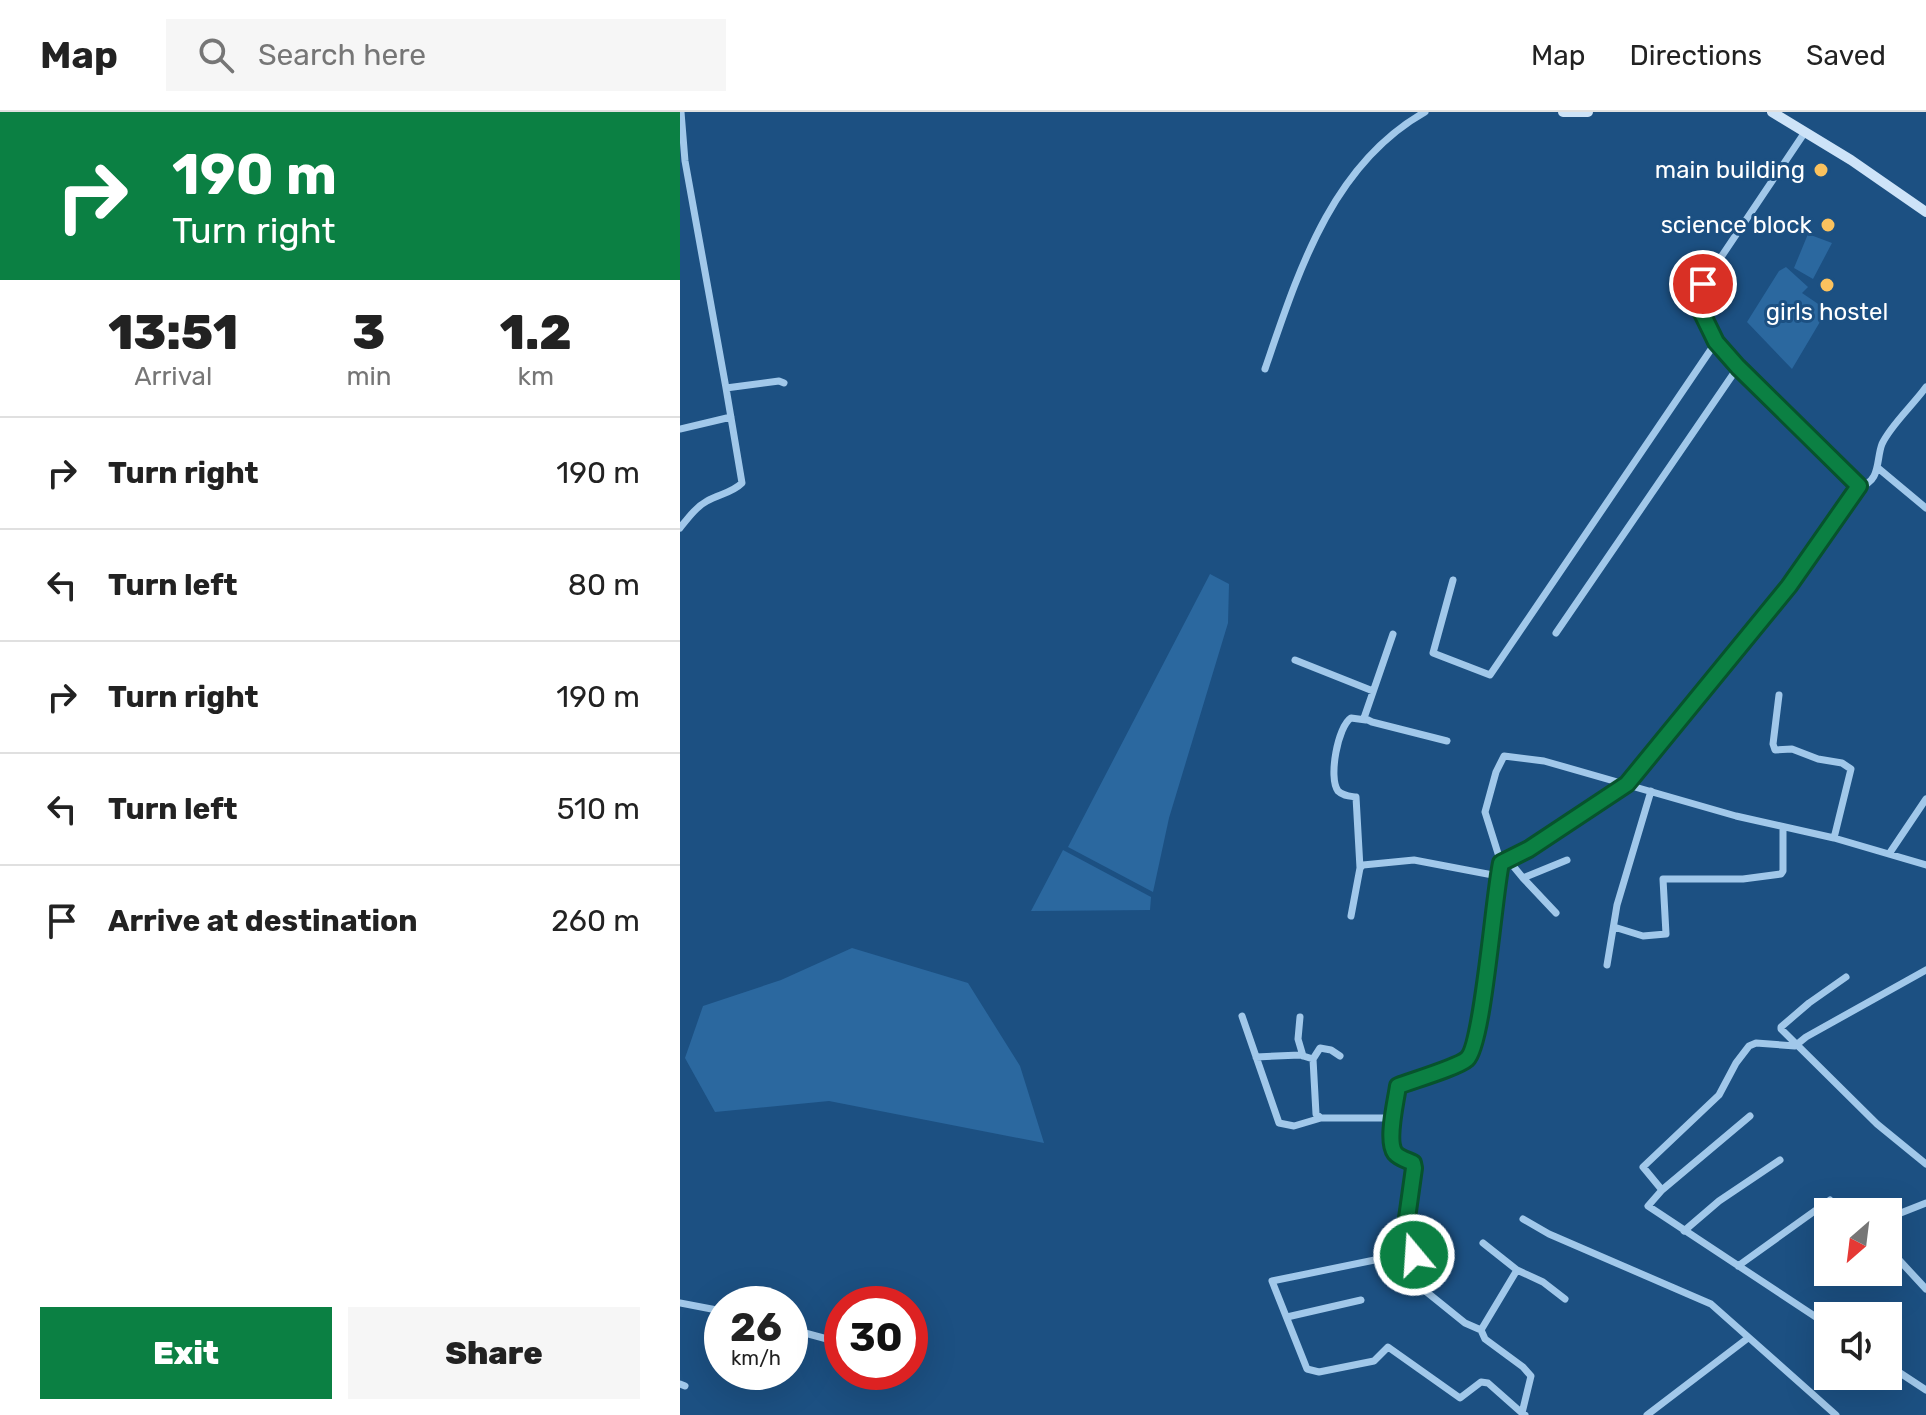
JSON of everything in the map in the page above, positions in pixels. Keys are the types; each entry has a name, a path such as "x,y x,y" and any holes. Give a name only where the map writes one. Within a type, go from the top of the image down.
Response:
{"street":[{"path":"680,528 691,513 706,501 736,489 742,483 685,161 681,112"},
{"path":"1265,369 1304,260 1344,187 1368,155 1396,130 1425,112"},
{"path":"1563,112 1588,112"},
{"path":"1772,112 1926,212"},
{"path":"1805,132 1703,284 1698,305 1716,342 1738,367 1859,486"},
{"path":"1453,580 1433,653 1490,675 1716,342"},
{"path":"1556,633 1738,367"},
{"path":"726,388 779,381 784,383"},
{"path":"1402,1254 1414,1168 1413,1163 1395,1153 1392,1146 1395,1086 1453,1066 1472,1053 1483,1002 1498,876 1505,862 1627,784 1789,586 1859,486 1866,485 1878,468 1879,454 1887,436 1926,387"},
{"path":"680,429 731,417"},
{"path":"1878,468 1926,508"},
{"path":"1366,720 1364,718 1393,634"},
{"path":"1295,660 1373,691"},
{"path":"1779,695 1773,744 1775,750 1792,749 1818,759 1842,763 1851,769 1834,838"},
{"path":"1351,916 1360,868 1356,797 1342,795 1335,788 1333,778 1344,722 1351,718 1366,720 1447,741"},
{"path":"1556,913 1505,862 1485,812 1496,772 1504,756 1544,761 1736,816 1834,838 1926,865"},
{"path":"1607,965 1617,905 1651,791"},
{"path":"1889,854 1926,799"},
{"path":"1614,927 1643,936 1666,934 1663,879 1743,879 1781,874 1783,827"},
{"path":"1360,868 1414,860 1498,876"},
{"path":"1523,878 1567,860"},
{"path":"1662,1190 1643,1167 1719,1095 1749,1046 1756,1043 1795,1046 1926,970"},
{"path":"1846,977 1781,1027 1795,1046 1877,1124 1926,1164"},
{"path":"1242,1016 1279,1123 1294,1126 1321,1118 1395,1118"},
{"path":"1300,1017 1298,1039 1303,1056"},
{"path":"1321,1118 1316,1114 1314,1104 1313,1059 1320,1048 1325,1047 1340,1056"},
{"path":"1256,1057 1303,1056 1313,1059"},
{"path":"1750,1116 1662,1190 1648,1206 1814,1316"},
{"path":"1684,1231 1719,1201 1780,1160"},
{"path":"1902,1212 1926,1203"},
{"path":"1738,1266 1814,1211"},
{"path":"1523,1219 1575,1246 1711,1304 1836,1415"},
{"path":"1483,1243 1517,1270 1543,1282 1565,1299"},
{"path":"1402,1254 1414,1255 1413,1281 1465,1323 1481,1330 1485,1339 1531,1376 1524,1414 1488,1383 1481,1382 1460,1398 1388,1347 1374,1361 1314,1372 1307,1369 1272,1281 1402,1254"},
{"path":"1902,1263 1926,1289"},
{"path":"1481,1330 1517,1270"},
{"path":"1287,1317 1361,1300"},
{"path":"680,1303 704,1308"},
{"path":"1647,1415 1748,1338"},
{"path":"1902,1374 1926,1390"}],"shaded area":[{"path":"1808,234 1832,243 1813,279 1794,268"},
{"path":"1786,267 1808,287 1802,293 1827,310 1792,369 1747,322 1779,271"},
{"path":"1210,574 1229,584 1228,623 1169,818 1153,892 1068,847"},
{"path":"1063,850 1151,897 1150,910 1031,911"},
{"path":"852,948 968,983 1020,1066 1044,1143 829,1101 715,1112 685,1058 703,1006 781,980"}],"place":[{"name":"main building","path":"1821,170"},
{"name":"science block","path":"1828,225"},
{"name":"girls hostel","path":"1827,285"}],"route":[{"path":"1414,1255 1402,1254 1414,1168 1413,1163 1399,1157 1392,1146 1398,1086 1453,1066 1472,1053 1483,1002 1501,863 1529,849 1627,784 1789,586 1859,486 1716,342 1700,314 1698,305 1703,284"}]}
